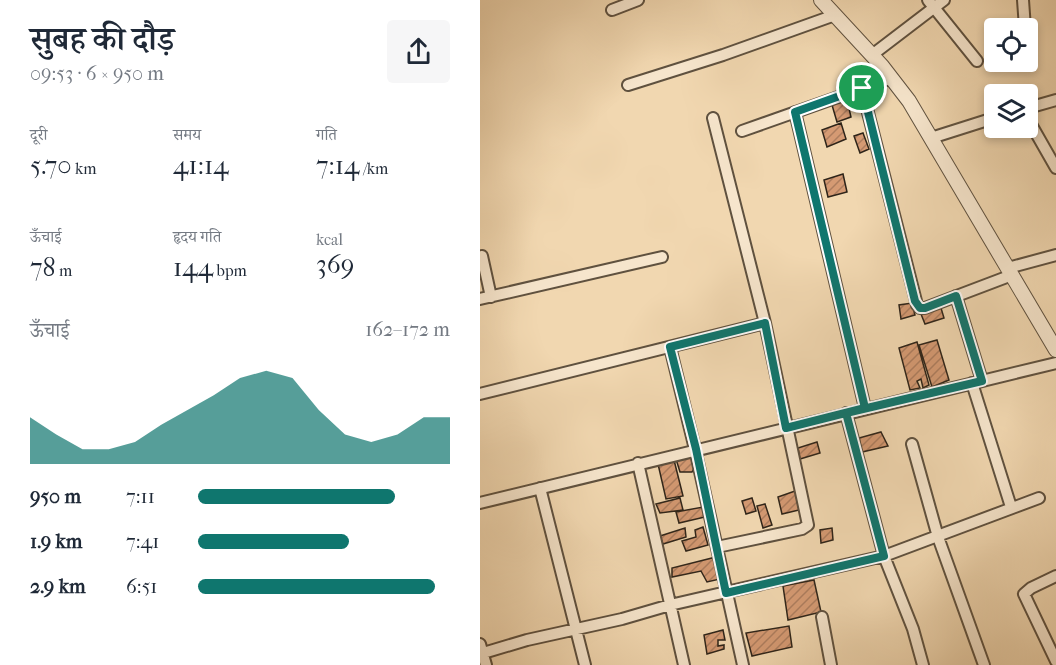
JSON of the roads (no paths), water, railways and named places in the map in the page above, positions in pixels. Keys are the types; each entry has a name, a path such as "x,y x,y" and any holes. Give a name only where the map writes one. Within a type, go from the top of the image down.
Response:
{"street":[{"path":"612,10 638,0"},
{"path":"821,0 892,78 931,138 1056,350"},
{"path":"872,55 931,4 944,0"},
{"path":"1023,0 1024,18"},
{"path":"931,4 977,62"},
{"path":"628,85 723,55 835,15"},
{"path":"741,131 892,78"},
{"path":"862,88 915,301 920,308 956,296 1056,255"},
{"path":"1038,105 1056,100"},
{"path":"795,112 865,408"},
{"path":"713,117 765,323 808,525 802,529 717,547"},
{"path":"931,138 984,121"},
{"path":"1038,136 1056,168"},
{"path":"482,256 486,298 662,257"},
{"path":"956,296 1011,507"},
{"path":"480,394 765,323"},
{"path":"670,347 696,449 743,665"},
{"path":"480,503 1056,363"},
{"path":"846,413 884,556 909,618 923,665"},
{"path":"912,444 938,537 984,665"},
{"path":"638,463 684,665"},
{"path":"540,488 585,665"},
{"path":"486,665 481,650 622,620 670,605 884,556 1039,498"},
{"path":"1056,576 1024,594 1056,661"},
{"path":"822,617 831,665"}]}
